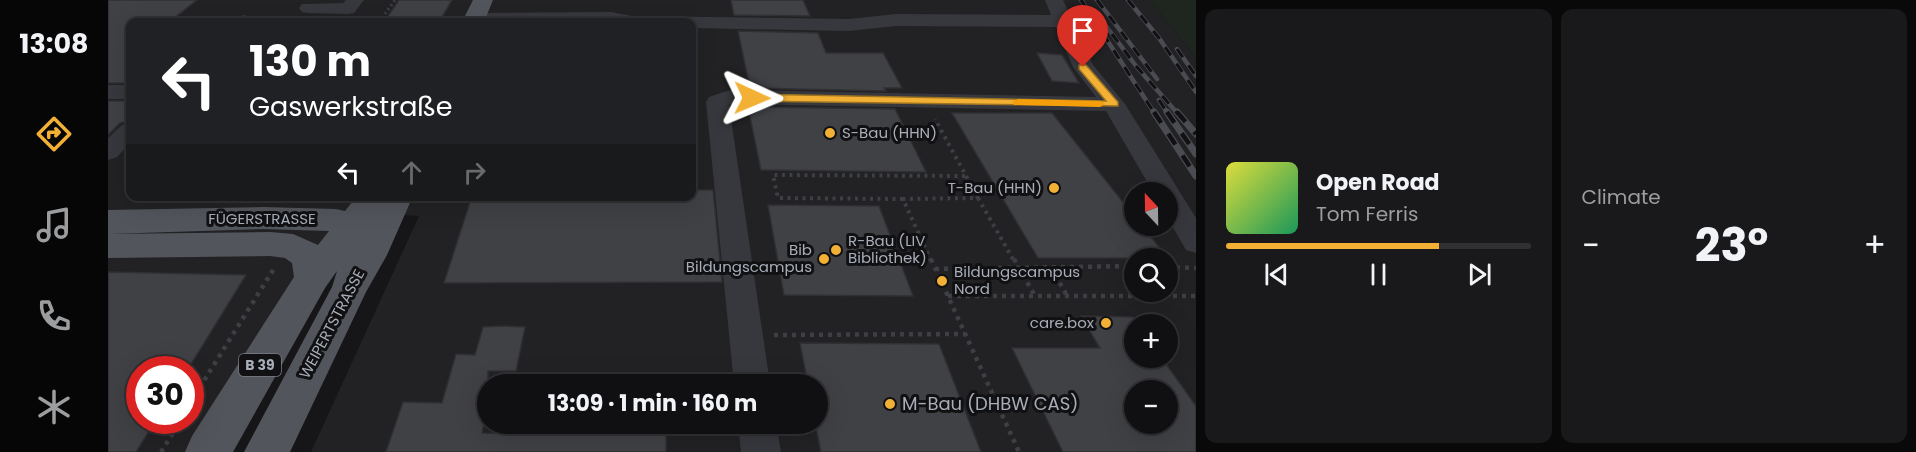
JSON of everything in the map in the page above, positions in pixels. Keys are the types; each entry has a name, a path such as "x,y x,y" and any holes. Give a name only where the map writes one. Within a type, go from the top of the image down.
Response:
{"main road":[{"path":"351,227 371,201"},
{"name":"WEIPERTSTRASSE","path":"208,452 318,271 370,255 396,201"},
{"name":"FÜGERSTRASSE","path":"108,222 318,219 336,220 351,227"},
{"name":"B 39","path":"318,271 359,255 357,240 351,227"},
{"name":"FÜGERSTRASSE","path":"108,246 270,244 318,271"},
{"name":"WEIPERTSTRASSE","path":"267,452 318,271"}],"street":[{"path":"1054,0 1083,67 1114,104 1160,182"},
{"path":"308,8 346,10"},
{"path":"477,14 611,18"},
{"path":"696,23 849,25 897,20 1064,21"},
{"path":"108,92 126,92"},
{"path":"751,374 717,102 730,97 1114,104"},
{"path":"108,152 126,134"},
{"path":"1178,212 1196,242"},
{"path":"759,434 761,452"}],"path":[{"path":"382,18 395,0"},
{"path":"925,101 1035,296"},
{"path":"967,176 773,175 778,198 978,198"},
{"path":"903,199 1019,452"},
{"path":"935,269 1124,266"},
{"path":"1051,267 1067,296"},
{"path":"1178,267 1196,268"},
{"path":"204,381 269,273 318,271"},
{"path":"948,296 1124,294"},
{"path":"1178,295 1196,296"},
{"path":"746,335 965,334"},
{"path":"161,452 172,434"}],"shaded area":[{"path":"108,0 1150,0 1196,58 1196,452 311,452 419,216 345,211 211,452 108,452"},
{"path":"1150,0 1196,0 1196,58"}],"building":[{"path":"108,0 197,0 174,18 126,18 126,83 108,83"},
{"path":"399,0 452,0 441,18 387,18"},
{"path":"731,0 803,0 810,16 734,15"},
{"path":"738,31 818,33 826,53 883,53 902,88 884,88 886,91 750,88"},
{"path":"1037,53 1062,55 1079,83 1052,81"},
{"path":"108,101 126,101 126,122 120,123 108,135"},
{"name":"S-Bau (HHN)","path":"754,107 895,109 926,172 761,170 749,112 755,112"},
{"name":"T-Bau (HHN)","path":"952,113 1052,113 1124,203 1124,236 1150,236 1160,248 1124,248 1124,258 1038,258"},
{"path":"696,190 713,190 722,282 444,283 470,201 696,201"},
{"name":"R-Bau (LIV Bibliothek)","path":"768,205 879,206 913,296 784,295"},
{"path":"108,272 246,275 196,356 126,356 126,434 147,434 136,452 108,452"},
{"path":"1081,316 1124,317 1124,368 1169,368 1177,380 1124,380 1124,434 1178,434 1178,381 1196,406 1196,452 1063,452 1012,348 1100,348"},
{"path":"483,327 525,327 516,371 488,371 488,374 477,374 477,434 666,435 666,452 386,452 403,402 442,403 456,354 475,355"},
{"name":"M-Bau (DHBW CAS)","path":"800,343 939,344 981,452 821,452 817,434 828,434 828,374 806,374"}],"railway":[{"path":"1081,0 1155,114"},
{"path":"1097,0 1157,79"},
{"path":"1128,0 1159,38 1196,92"},
{"path":"1100,18 1136,66 1178,114"},
{"path":"1177,49 1196,76"},
{"path":"1159,100 1168,114"},
{"path":"1154,112 1196,176"},
{"path":"1167,112 1196,154"},
{"path":"1177,112 1196,134"}],"slow traffic":[{"path":"1018,102 1100,104"}],"place":[{"name":"S-Bau (HHN)","path":"830,133"},
{"name":"T-Bau (HHN)","path":"1054,188"},
{"name":"R-Bau (LIV Bibliothek)","path":"836,250"},
{"name":"Bib Bildungscampus","path":"824,259"},
{"name":"Bildungscampus Nord","path":"942,281"},
{"name":"care.box","path":"1106,323"},
{"name":"M-Bau (DHBW CAS)","path":"890,404"}],"route":[{"path":"752,98 1114,104 1083,67"}]}
